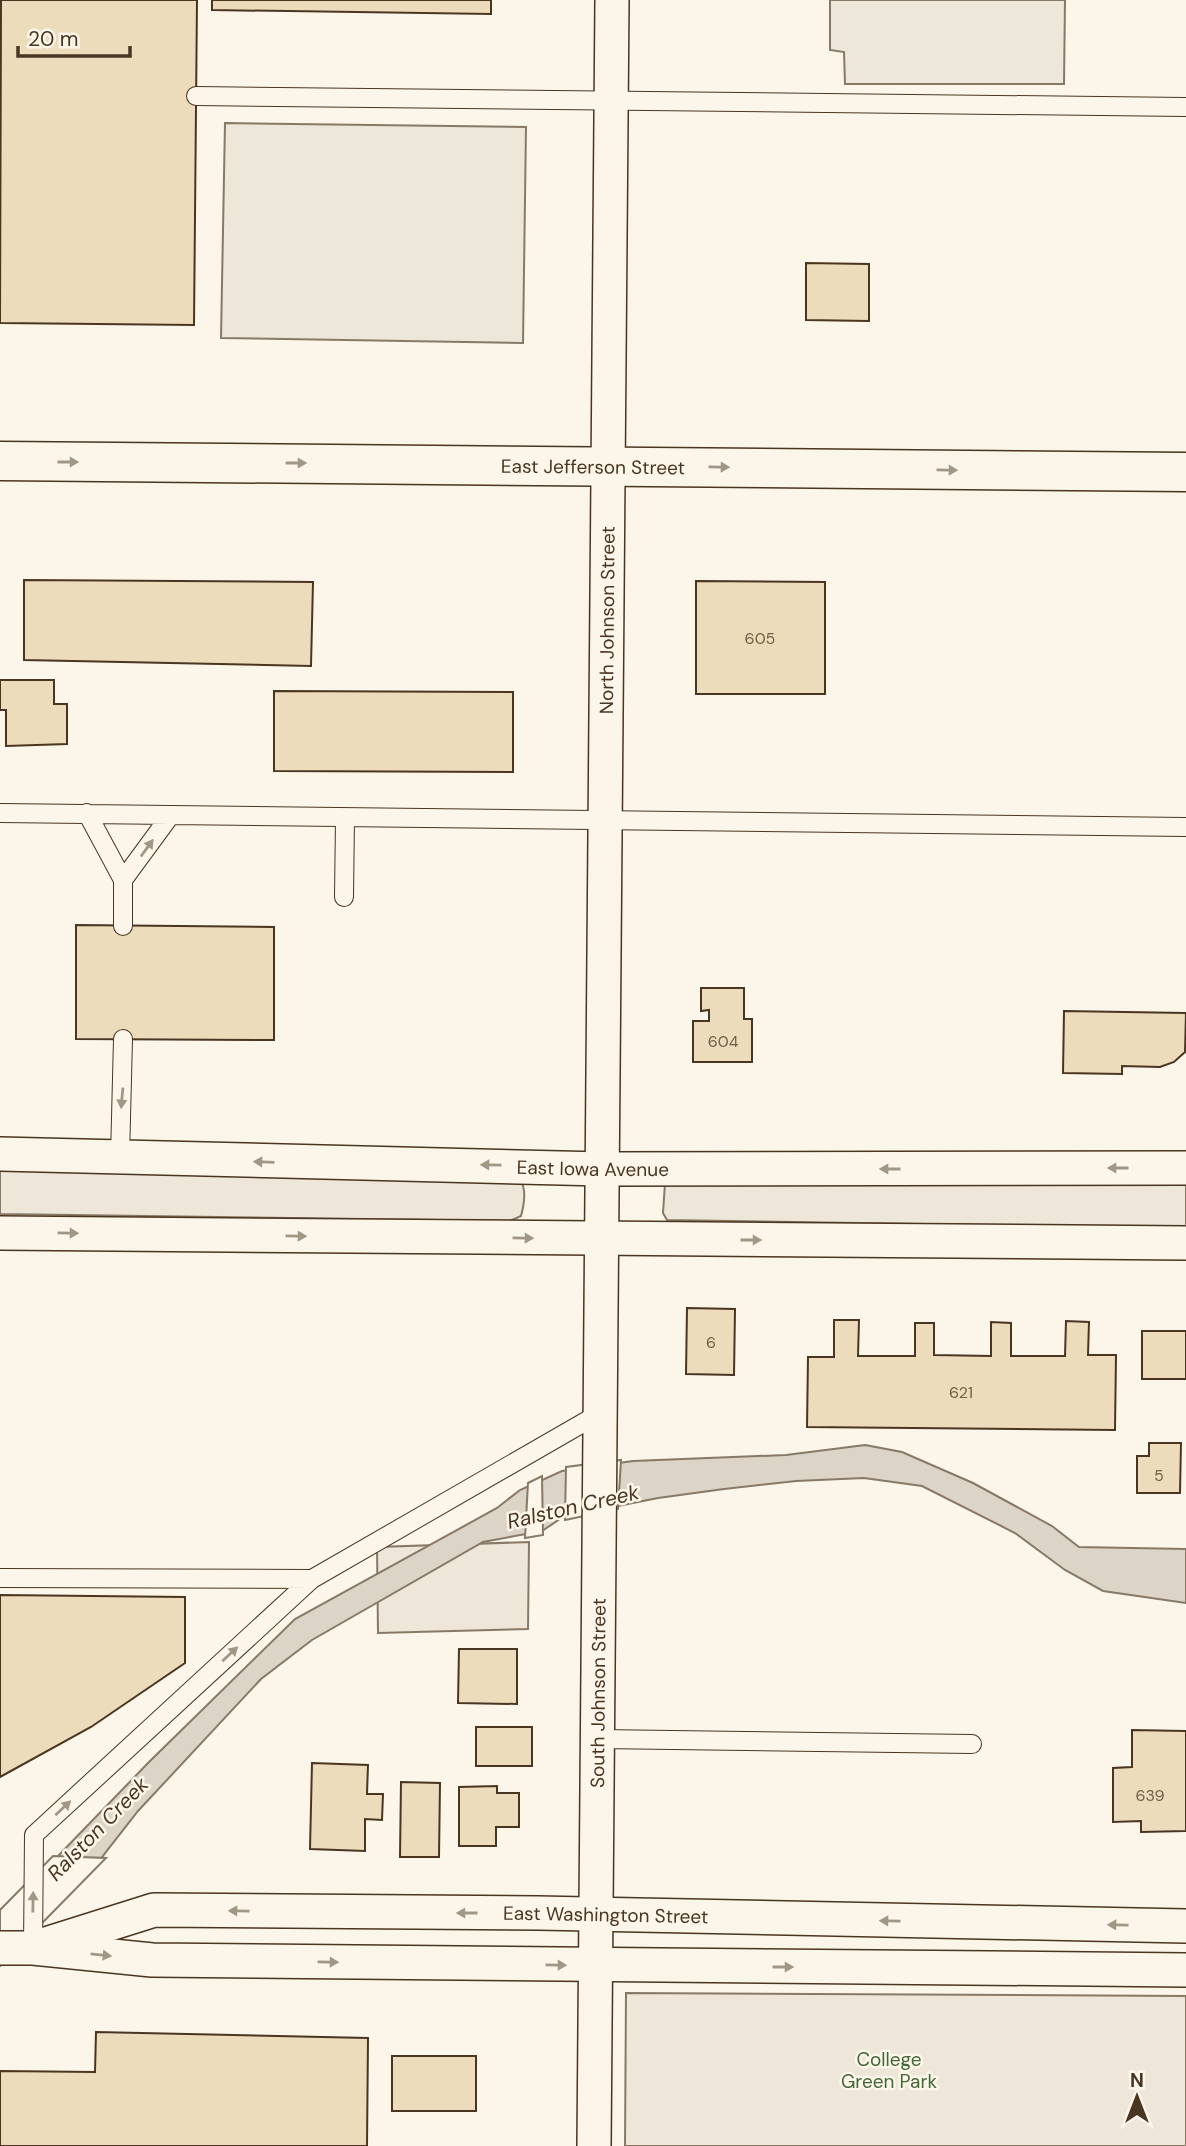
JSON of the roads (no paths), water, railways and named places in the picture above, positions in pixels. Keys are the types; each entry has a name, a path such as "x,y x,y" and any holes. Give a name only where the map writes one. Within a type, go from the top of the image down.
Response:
{"main road":[{"name":"East Jefferson Street","path":"0,461 1186,472"}],"street":[{"name":"North Johnson Street","path":"603,1239 612,0"},
{"name":"East Iowa Avenue","path":"0,1154 603,1170 1186,1168"},
{"path":"0,1233 1186,1243"},
{"name":"South Johnson Street","path":"594,2146 603,1239"},
{"name":"East Washington Street","path":"0,1948 33,1945 154,1910 597,1915 1186,1927"},
{"name":"East Washington Street","path":"33,1945 152,1960 1186,1970"}],"lane":[{"path":"196,96 1186,107"},
{"path":"0,813 1186,827"},
{"path":"87,813 123,888 122,926"},
{"path":"123,888 170,816"},
{"path":"344,897 345,818"},
{"path":"120,1157 122,1039"},
{"path":"33,1945 34,1835 312,1579 603,1412"},
{"path":"0,1578 312,1579"},
{"path":"599,1739 972,1744"}],"water":[{"name":"Ralston Creek","path":"865,1445 902,1452 973,1483 1052,1526 1079,1547 1186,1549 1186,1603 1103,1591 1065,1570 1015,1533 922,1486 864,1478 796,1481 658,1498 563,1517 542,1531 483,1542 312,1640 261,1679 138,1811 95,1866 58,1856 149,1762 295,1619 497,1508 520,1490 562,1471 633,1461 786,1455"}],"park label":[{"name":"College Green Park","path":"889,2070"}]}
